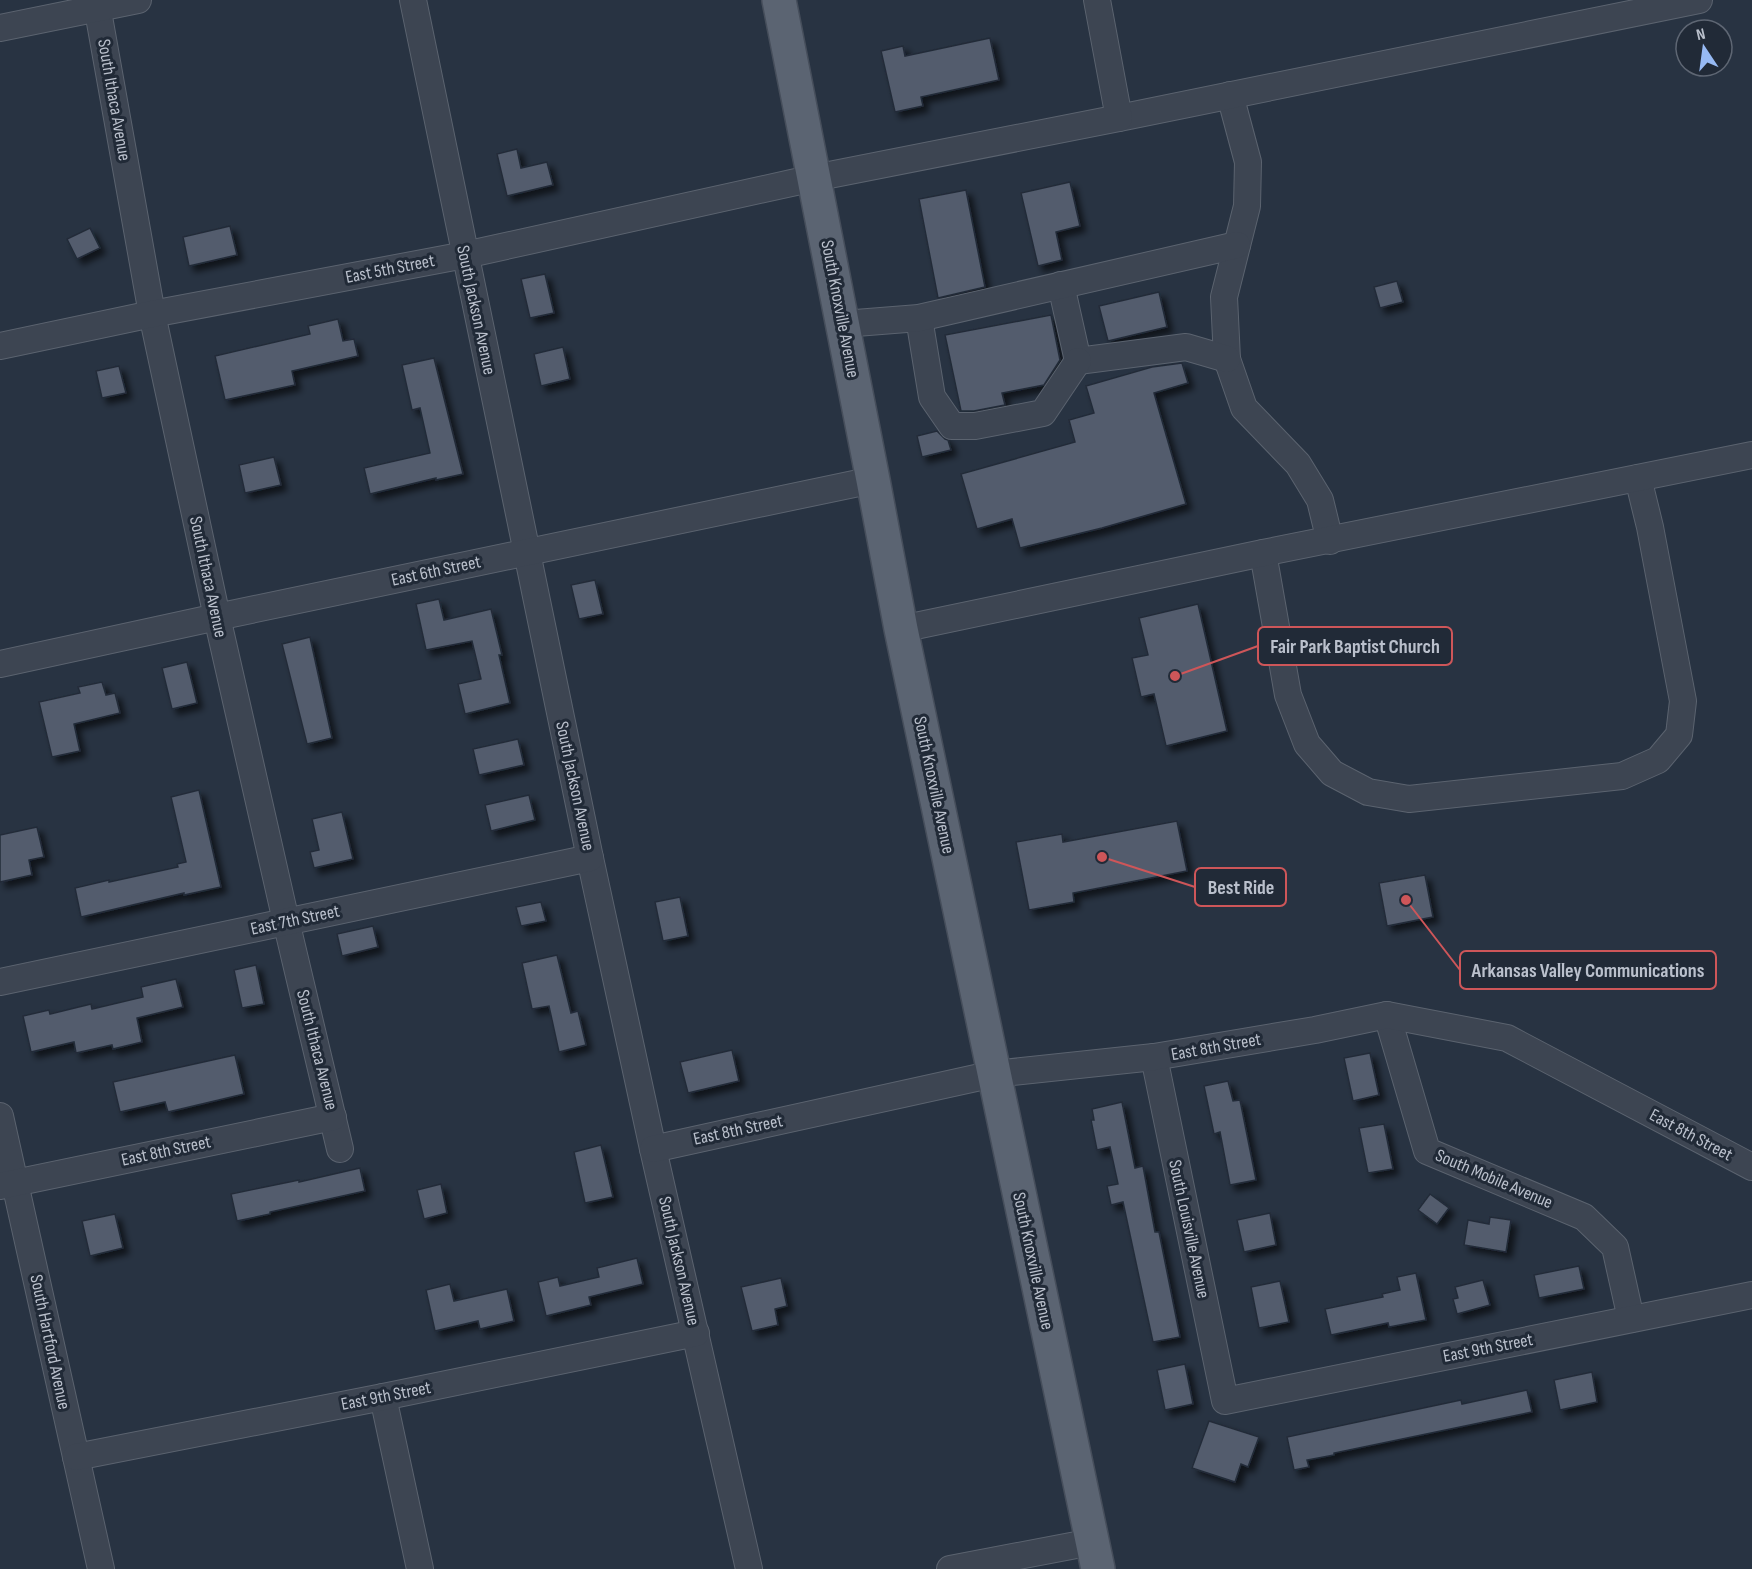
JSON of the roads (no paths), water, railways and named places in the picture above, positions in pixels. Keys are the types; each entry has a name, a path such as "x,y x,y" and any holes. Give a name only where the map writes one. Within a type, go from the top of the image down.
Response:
{"main road":[{"name":"South Knoxville Avenue","path":"779,0 901,629 1095,1555"}],"street":[{"path":"0,28 97,4 138,0"},
{"name":"South Jackson Avenue","path":"413,0 590,858 653,1149 749,1569"},
{"path":"1097,0 1119,118"},
{"name":"East 5th Street","path":"0,346 152,314 465,255 814,178 1700,0"},
{"name":"South Ithaca Avenue","path":"97,4 152,314 285,921 340,1149"},
{"path":"1230,95 1248,162 1247,206 1224,297 1227,359 1244,408 1298,464 1320,500 1330,541"},
{"path":"843,324 919,318 1237,245"},
{"path":"919,318 932,397 952,426 975,426 1043,413 1078,361 1061,285"},
{"path":"1078,361 1185,347 1227,359"},
{"path":"901,629 1752,455"},
{"path":"1263,554 1288,695 1307,744 1332,773 1368,792 1409,799 1622,776 1658,760 1678,735 1683,701 1650,527 1638,478"},
{"name":"East 6th Street","path":"0,664 873,480"},
{"name":"East 7th Street","path":"0,982 590,858"},
{"name":"East 8th Street","path":"653,1149 994,1074 1154,1058 1387,1015 1507,1038 1752,1167"},
{"name":"South Mobile Avenue","path":"1387,1015 1427,1151 1584,1217 1615,1247 1631,1319"},
{"name":"South Louisville Avenue","path":"1154,1058 1225,1401"},
{"name":"South Hartford Avenue","path":"0,1116 8,1184 76,1457 101,1569"},
{"name":"East 8th Street","path":"8,1184 333,1117"},
{"name":"East 9th Street","path":"1225,1401 1752,1295"},
{"name":"East 9th Street","path":"76,1457 696,1333"},
{"path":"383,1397 420,1569"},
{"path":"950,1569 1095,1555"}],"place":[{"name":"Fair Park Baptist Church","path":"1175,676"},
{"name":"Best Ride","path":"1102,857"},
{"name":"Arkansas Valley Communications","path":"1406,900"}]}
